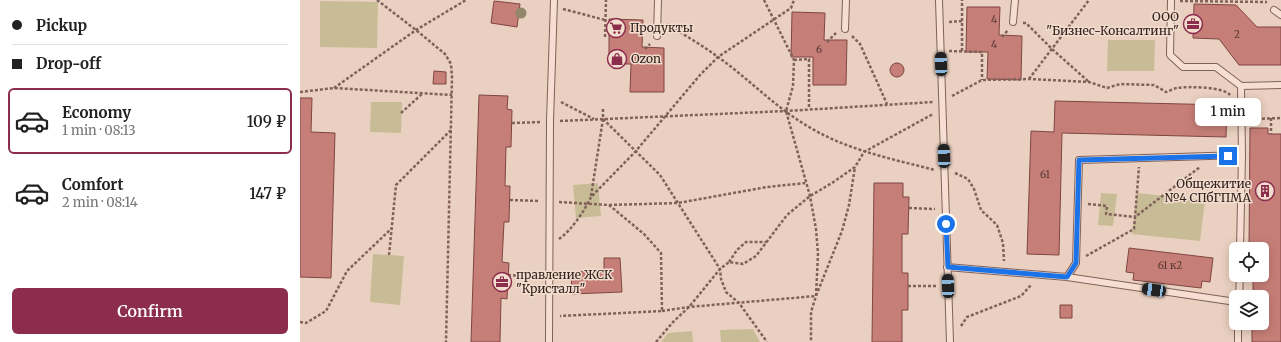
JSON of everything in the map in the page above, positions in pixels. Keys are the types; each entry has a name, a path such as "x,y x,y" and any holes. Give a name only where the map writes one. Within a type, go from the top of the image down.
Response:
{"lane":[{"path":"657,36 658,0"},
{"path":"845,29 846,0"},
{"path":"939,0 950,341"},
{"path":"1013,22 1014,0"},
{"path":"1171,1 1170,55 1183,68 1216,67 1241,86 1281,86"},
{"path":"549,342 550,121 554,3"},
{"path":"1274,10 1281,15"},
{"path":"1240,242 1242,155 1241,86"},
{"path":"1067,277 1076,263 1079,160 1242,155"},
{"path":"948,267 1067,277 1229,301"},
{"path":"1238,330 1238,342"}],"path":[{"path":"377,0 445,54 451,64 452,95 446,342"},
{"path":"334,88 416,30 466,0"},
{"path":"605,37 606,0"},
{"path":"764,0 794,60 793,86 786,111 810,196 816,229 818,254 816,296"},
{"path":"550,243 565,235 591,197 635,152 667,116 700,75 718,57 791,8 794,0"},
{"path":"962,0 962,51"},
{"path":"1029,79 1089,0"},
{"path":"1171,1 1274,2"},
{"path":"554,3 606,20"},
{"path":"658,18 718,57 786,111 809,127 836,141 864,152 944,172 954,173 968,179 974,189 982,210 997,225 1003,243 1005,272"},
{"path":"1013,22 1026,24 1089,82"},
{"path":"827,42 840,29 845,29 860,44 887,104"},
{"path":"941,51 982,52 982,80"},
{"path":"794,60 809,59 809,110"},
{"path":"512,123 809,110 887,104 942,102 982,80 1029,79 1089,82 1107,88 1120,84 1154,85 1166,92 1178,88 1217,88 1228,92 1231,96"},
{"path":"300,92 334,88 452,95"},
{"path":"402,113 424,93"},
{"path":"551,97 595,119"},
{"path":"591,197 603,119 603,108"},
{"path":"811,342 811,312 842,231 849,205 855,167 864,152 942,109"},
{"path":"1271,118 1272,134"},
{"path":"1242,119 1281,118"},
{"path":"603,119 660,175 720,269 721,279 726,292 739,303 767,342"},
{"path":"389,255 396,186 451,130"},
{"path":"1078,203 1107,206 1106,214 1135,217 1214,156"},
{"path":"1076,263 1134,229 1140,159"},
{"path":"729,262 743,264 756,256 787,215 810,196 855,167"},
{"path":"510,200 609,205 678,203 767,187 806,183"},
{"path":"609,205 644,234 661,253 662,311"},
{"path":"909,208 946,209"},
{"path":"300,322 306,323 326,311 347,271 391,228"},
{"path":"656,342 673,322 689,307 720,269 729,262 737,250 746,242 766,242"},
{"path":"508,275 550,277"},
{"path":"950,341 968,318 1021,296 1040,275"},
{"path":"908,286 948,286"},
{"path":"549,317 662,311 689,307 816,296"}],"shaded area":[{"path":"320,1 378,2 377,48 320,47"},
{"path":"1108,40 1155,40 1154,71 1107,71"},
{"path":"371,102 402,102 401,133 370,132"},
{"path":"598,183 601,216 576,218 573,185"},
{"path":"1101,193 1117,194 1113,226 1098,225"},
{"path":"1137,193 1205,200 1200,241 1132,234"},
{"path":"373,254 404,256 400,305 370,302"},
{"path":"753,329 760,342 721,342 720,330"},
{"path":"692,331 693,342 661,342 668,333"}],"building":[{"path":"494,1 520,4 517,27 491,23"},
{"path":"1194,4 1236,5 1257,27 1281,27 1281,65 1239,65 1219,39 1193,38"},
{"path":"967,7 1000,7 999,35 1022,36 1021,80 987,79 988,52 966,52"},
{"path":"792,12 825,13 824,40 847,40 846,85 813,85 813,57 791,57"},
{"path":"609,19 643,20 642,47 664,48 664,92 630,92 631,64 609,64"},
{"path":"894,63 900,63 904,67 904,73 900,77 894,77 890,73 890,67"},
{"path":"434,71 446,72 446,84 433,84"},
{"path":"479,95 508,96 507,109 512,110 511,147 506,147 505,186 510,186 509,222 504,222 502,262 509,263 507,299 501,298 500,342 471,342"},
{"path":"300,98 312,98 311,132 335,133 331,278 300,277"},
{"path":"1055,101 1227,105 1226,137 1062,133 1059,255 1027,254 1031,131 1054,132"},
{"name":"Общежитие №4 СПбГПМА","path":"1250,128 1268,128 1268,134 1281,134 1281,342 1252,342 1252,330 1269,330 1269,290 1253,290 1253,282 1269,282 1269,242 1249,242"},
{"path":"874,183 903,183 903,197 909,197 908,234 902,234 902,273 908,273 908,310 902,310 902,342 872,342"},
{"path":"1129,248 1213,258 1210,282 1202,281 1201,288 1133,280 1134,273 1126,272"},
{"path":"604,258 620,258 622,292 572,294 571,272 604,271"},
{"path":"1060,305 1072,305 1072,318 1060,318"}],"place":[{"name":"ООО \"Бизнес-Консалтинг\"","path":"1193,24"},
{"name":"Продукты","path":"616,28"},
{"name":"Ozon","path":"617,59"},
{"name":"Общежитие №4 СПбГПМА","path":"1265,191"},
{"name":"правление ЖСК \"Кристалл\"","path":"502,282"}],"route":[{"path":"946,224 948,267 1067,277 1076,263 1079,160 1228,156"}]}
